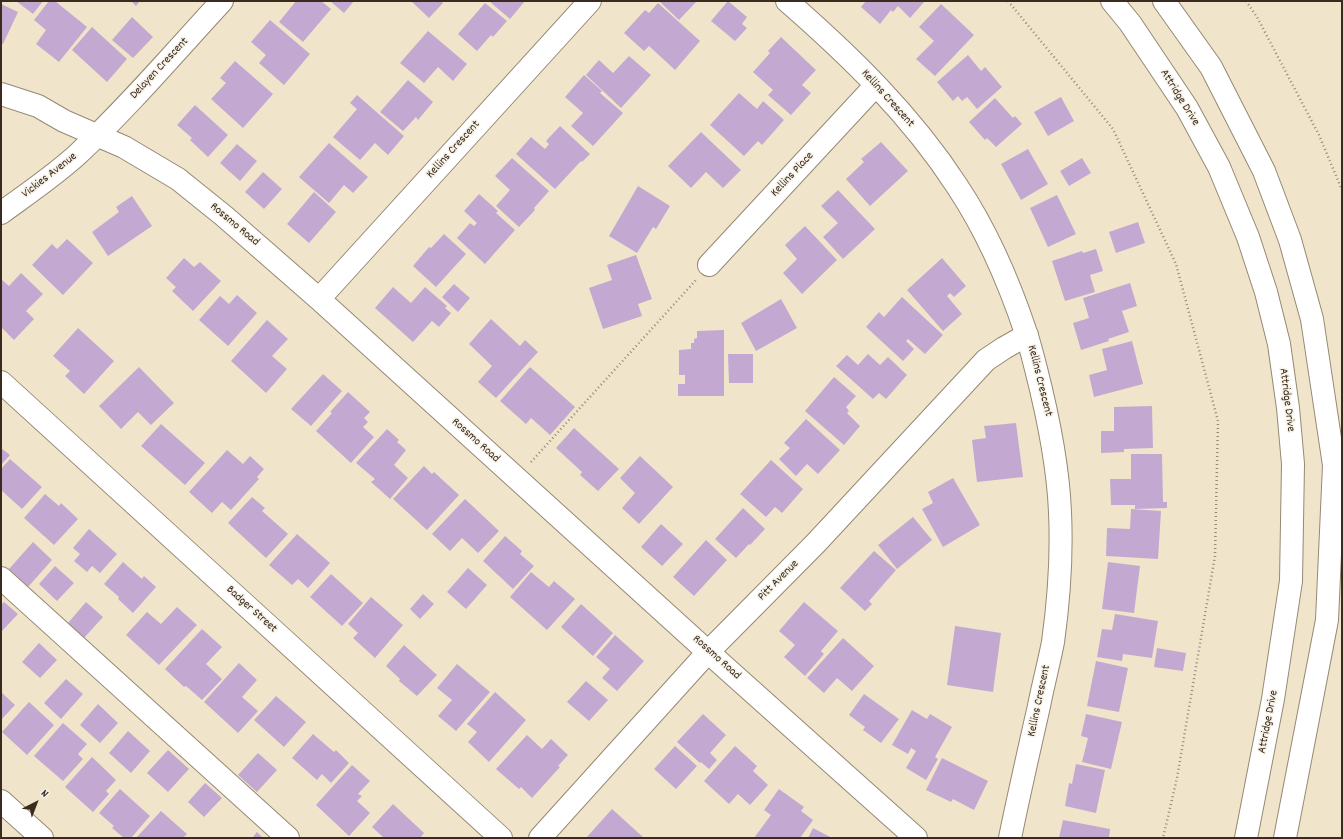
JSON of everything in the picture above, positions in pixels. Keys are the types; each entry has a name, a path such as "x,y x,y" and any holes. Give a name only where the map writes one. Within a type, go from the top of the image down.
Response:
{"street":[{"name":"Delayen Crescent","path":"97,136 222,1"},
{"name":"Kellins Crescent","path":"319,299 590,1"},
{"name":"Kellins Crescent","path":"787,1 832,40 876,85 931,149 958,186 991,245 1006,279 1027,335 1050,428 1060,511 1060,555 1052,643 1010,838"},
{"name":"Attridge Drive","path":"1112,1 1130,23 1188,108 1219,167 1248,237 1266,292 1279,344 1288,408 1293,464 1291,581 1273,699 1246,838"},
{"path":"1164,1 1211,67 1264,171 1290,240 1312,319 1334,465 1326,620 1285,838"},
{"name":"Kellins Place","path":"709,265 876,85"},
{"name":"Rossmo Road","path":"1,94 38,106 64,121 124,147 178,180 224,216 319,299 708,652 916,838"},
{"name":"Vickies Avenue","path":"1,213 35,189 97,136"},
{"name":"Pitt Avenue","path":"540,838 708,652 816,543 986,360 1027,335"},
{"name":"Badger Street","path":"1,382 501,838"},
{"path":"1,578 288,838"},
{"path":"4,809 42,838"}],"path":[{"path":"1008,1 1113,129 1176,264 1218,421 1215,556 1177,778 1163,838"},
{"path":"1246,1 1257,17 1319,135 1342,190"},
{"path":"530,463 681,296"}],"building":[{"path":"16,1 43,1 33,14"},
{"path":"49,1 55,1 87,27 59,62 36,44 46,30 34,20"},
{"path":"131,1 140,1 136,6"},
{"path":"296,1 321,1 331,9 303,42 279,22"},
{"path":"330,1 354,1 344,13"},
{"path":"411,1 441,1 443,3 429,18"},
{"path":"489,1 525,1 510,19"},
{"path":"659,1 697,1 679,20"},
{"path":"728,1 747,17 742,24 747,28 735,41 711,21"},
{"path":"866,1 925,1 910,18 898,6 893,12 891,10 880,24 861,7"},
{"path":"485,3 507,21 493,37 491,35 477,51 458,34"},
{"path":"658,3 700,41 675,70 649,46 644,51 624,33 645,10 649,13"},
{"path":"1,4 18,12 3,44 1,43"},
{"path":"941,4 974,35 935,76 916,59 934,41 919,27"},
{"path":"132,17 153,37 133,58 112,40"},
{"path":"270,20 310,54 284,85 259,63 266,55 251,42"},
{"path":"92,27 127,59 107,82 72,50"},
{"path":"428,31 467,64 453,81 438,67 424,83 400,63"},
{"path":"781,37 816,70 802,85 811,93 791,115 768,95 773,90 753,72 770,53 768,51"},
{"path":"968,55 981,71 985,67 1002,87 977,109 967,97 962,101 958,96 953,101 937,82"},
{"path":"629,56 651,75 621,108 586,75 599,60 613,73"},
{"path":"235,61 273,94 243,128 211,99 226,83 220,78"},
{"path":"584,75 602,91 600,93 623,113 593,146 571,126 583,113 565,97"},
{"path":"408,80 433,102 418,120 416,117 403,131 380,112"},
{"path":"739,93 757,109 763,101 784,120 762,145 758,141 744,156 710,125"},
{"path":"357,95 404,136 388,155 375,143 360,160 333,137 357,109 350,103"},
{"path":"1061,97 1074,121 1048,136 1034,112"},
{"path":"995,98 1013,118 1015,116 1022,124 996,147 987,138 985,140 969,122"},
{"path":"195,105 228,135 208,157 190,140 192,138 177,125"},
{"path":"560,126 590,154 582,162 581,161 555,189 516,154 531,137 545,149 549,144 546,141"},
{"path":"701,132 741,170 723,188 706,172 691,188 668,166"},
{"path":"881,142 908,171 870,206 846,179 864,162 861,159"},
{"path":"329,143 368,177 353,193 344,185 329,203 299,177"},
{"path":"237,144 257,161 240,181 220,163"},
{"path":"1028,149 1048,184 1021,200 1001,164"},
{"path":"512,158 549,191 534,208 535,210 519,227 496,206 510,190 495,176"},
{"path":"1082,158 1091,173 1069,186 1060,171"},
{"path":"263,172 282,189 264,209 245,192"},
{"path":"638,186 670,206 656,229 653,227 637,253 609,236"},
{"path":"838,190 875,229 843,259 823,237 838,223 821,206"},
{"path":"314,192 336,212 309,243 287,224"},
{"path":"479,194 498,211 496,213 515,230 485,264 457,238 470,223 474,226 477,223 464,211"},
{"path":"1057,195 1076,234 1048,247 1030,208"},
{"path":"132,196 152,226 108,256 92,232 119,212 116,207"},
{"path":"1138,222 1145,243 1116,253 1109,232"},
{"path":"805,226 837,260 802,294 783,273 797,259 785,245"},
{"path":"444,234 466,254 436,287 413,266 429,247 431,248"},
{"path":"67,239 93,263 63,295 32,265 52,244 57,249"},
{"path":"1096,249 1103,271 1090,275 1095,292 1065,301 1052,261 1082,251 1083,253"},
{"path":"636,255 652,299 638,304 642,316 603,329 589,288 612,280 607,265"},
{"path":"184,258 194,267 200,262 221,281 193,311 172,291 176,287 166,278"},
{"path":"942,258 966,286 954,297 950,293 947,296 962,314 943,331 907,290"},
{"path":"21,273 43,294 26,311 34,319 14,340 1,327 1,279 9,286"},
{"path":"1130,283 1137,306 1122,311 1129,332 1108,339 1109,341 1081,350 1073,323 1089,318 1083,298"},
{"path":"454,284 470,298 458,312 442,297"},
{"path":"393,287 411,303 425,287 447,306 445,308 451,313 439,327 432,321 413,342 375,308"},
{"path":"237,295 257,313 228,346 199,320 220,296 229,304"},
{"path":"902,297 943,335 925,354 908,339 906,341 914,349 903,361 866,327 879,312 884,317"},
{"path":"781,299 797,328 756,351 741,323"},
{"path":"491,319 520,346 525,340 538,352 496,398 478,382 492,366 469,344"},
{"path":"267,320 288,339 272,356 287,369 266,393 231,361"},
{"path":"78,328 114,361 84,394 65,376 70,371 53,356"},
{"path":"724,330 724,396 678,396 678,384 685,384 685,375 679,375 679,350 691,349 691,343 694,343 694,339 697,338 697,331"},
{"path":"1132,341 1143,384 1094,397 1089,375 1107,370 1102,349"},
{"path":"728,354 753,354 753,383 729,383"},
{"path":"868,354 880,365 888,357 907,375 886,399 879,393 873,399 836,366 847,355 858,365"},
{"path":"139,367 174,403 151,425 138,412 121,429 99,406"},
{"path":"530,367 575,407 550,435 531,418 526,424 500,401"},
{"path":"323,374 342,391 311,426 291,409"},
{"path":"834,377 856,396 846,407 849,411 847,413 860,426 844,445 805,411"},
{"path":"348,392 370,412 364,418 368,422 363,427 374,437 351,463 316,431 332,413 330,412"},
{"path":"1152,406 1153,448 1124,449 1124,452 1101,453 1101,431 1114,431 1114,407"},
{"path":"806,419 840,450 818,474 807,464 796,476 779,459 790,448 784,443"},
{"path":"1016,423 1023,477 977,482 972,440 986,438 984,426"},
{"path":"161,424 205,463 185,485 141,446"},
{"path":"574,428 619,469 598,491 580,475 582,472 556,448"},
{"path":"387,429 399,440 397,442 406,450 394,465 408,478 390,499 371,482 375,479 356,463"},
{"path":"1,448 10,455 1,465"},
{"path":"227,450 243,464 250,456 264,469 257,477 259,479 231,510 222,502 212,513 189,492"},
{"path":"1131,454 1162,454 1163,502 1167,502 1167,508 1135,509 1135,505 1111,505 1110,479 1131,479"},
{"path":"640,456 673,487 639,524 622,508 635,493 620,478"},
{"path":"10,459 42,487 22,509 1,490 1,469"},
{"path":"771,460 803,489 782,513 775,507 766,517 740,494"},
{"path":"424,466 432,474 434,472 459,495 427,530 393,499"},
{"path":"953,478 980,525 943,547 922,509 933,503 928,492"},
{"path":"45,494 59,506 61,503 78,519 54,545 24,518"},
{"path":"252,497 265,508 262,511 288,534 266,558 228,523"},
{"path":"465,499 499,531 478,553 462,538 450,551 432,534"},
{"path":"743,508 765,529 736,558 715,539"},
{"path":"1131,509 1161,511 1158,559 1106,556 1107,528 1130,529"},
{"path":"913,517 932,540 897,569 878,545"},
{"path":"661,524 683,544 662,566 641,547"},
{"path":"89,529 117,554 100,573 92,566 87,572 74,561 80,554 73,548"},
{"path":"297,534 330,563 308,588 298,579 292,585 269,565"},
{"path":"505,536 522,551 520,554 534,566 513,589 483,561"},
{"path":"706,540 727,560 694,596 673,577"},
{"path":"33,542 52,560 28,587 9,569"},
{"path":"874,551 896,570 869,601 872,604 865,611 840,588"},
{"path":"123,562 142,579 144,576 156,587 133,613 118,599 119,597 104,584"},
{"path":"1108,562 1140,566 1134,613 1102,609"},
{"path":"55,566 74,583 57,601 39,584"},
{"path":"468,568 487,585 466,609 447,592"},
{"path":"531,572 549,587 554,581 575,599 547,630 510,597"},
{"path":"331,574 363,603 342,626 310,597"},
{"path":"423,594 434,604 420,619 410,609"},
{"path":"371,597 403,625 375,658 353,638 358,633 348,624"},
{"path":"4,602 18,614 1,632 1,605"},
{"path":"86,602 103,617 84,638 68,623"},
{"path":"804,602 838,631 821,651 824,654 805,676 784,657 795,645 779,631"},
{"path":"581,604 613,633 593,656 561,627"},
{"path":"177,607 197,625 159,665 126,635 147,612 161,624"},
{"path":"1115,614 1158,621 1152,658 1123,654 1122,661 1097,657 1102,629 1112,630"},
{"path":"955,626 1001,633 993,692 947,685"},
{"path":"202,629 222,647 206,664 222,679 202,700 186,686 184,687 165,669"},
{"path":"615,635 644,661 617,691 602,678 610,669 596,657"},
{"path":"843,638 874,666 852,691 837,678 824,693 807,678"},
{"path":"39,643 57,660 40,678 22,662"},
{"path":"404,645 437,675 417,696 399,681 400,679 386,666"},
{"path":"1157,648 1186,653 1183,671 1154,667"},
{"path":"1096,661 1128,668 1119,712 1087,706"},
{"path":"239,663 257,680 242,697 258,711 238,733 204,702"},
{"path":"457,664 490,692 456,731 438,716 452,700 437,688"},
{"path":"66,679 83,694 61,719 44,703"},
{"path":"586,681 608,700 589,721 567,702"},
{"path":"1,692 15,705 1,720"},
{"path":"495,692 526,720 489,762 468,742 477,732 467,724"},
{"path":"864,694 899,719 881,743 863,730 865,727 849,715"},
{"path":"276,696 306,722 284,747 254,720"},
{"path":"29,702 54,725 27,755 2,732"},
{"path":"98,704 118,723 100,743 80,725"},
{"path":"912,710 927,719 930,714 952,727 935,757 938,759 926,780 906,768 916,751 911,748 908,754 892,745"},
{"path":"703,714 726,735 710,753 717,760 709,769 701,762 700,763 677,742"},
{"path":"1086,714 1122,722 1111,769 1082,762 1088,738 1081,736"},
{"path":"63,723 87,744 78,754 83,759 63,781 34,756"},
{"path":"128,731 150,751 131,773 109,753"},
{"path":"313,734 334,752 336,750 349,763 331,783 322,774 317,780 292,758"},
{"path":"527,735 542,749 551,739 568,755 558,766 560,767 532,798 521,787 519,789 496,769"},
{"path":"675,746 697,766 676,789 654,769"},
{"path":"735,746 757,766 753,771 768,785 750,805 738,794 729,804 704,781"},
{"path":"168,750 189,769 168,792 147,773"},
{"path":"258,753 277,770 257,792 238,775"},
{"path":"92,757 116,780 106,791 109,794 93,812 65,787"},
{"path":"942,758 988,781 974,810 953,799 951,802 926,790"},
{"path":"1076,764 1105,770 1096,813 1065,806 1069,783 1072,784"},
{"path":"352,765 370,781 358,794 362,796 357,801 370,813 349,836 316,805"},
{"path":"205,783 222,798 204,817 188,802"},
{"path":"120,789 150,816 131,838 124,838 112,828 114,826 99,813"},
{"path":"779,789 804,807 801,811 813,820 800,838 754,838 771,815 764,810"},
{"path":"393,804 424,833 420,838 384,838 372,827"},
{"path":"612,809 644,838 586,838"},
{"path":"161,811 187,834 183,838 136,838"},
{"path":"1063,820 1110,829 1109,838 1059,838"},
{"path":"813,828 832,838 808,838"},
{"path":"257,832 263,838 252,838"}]}
